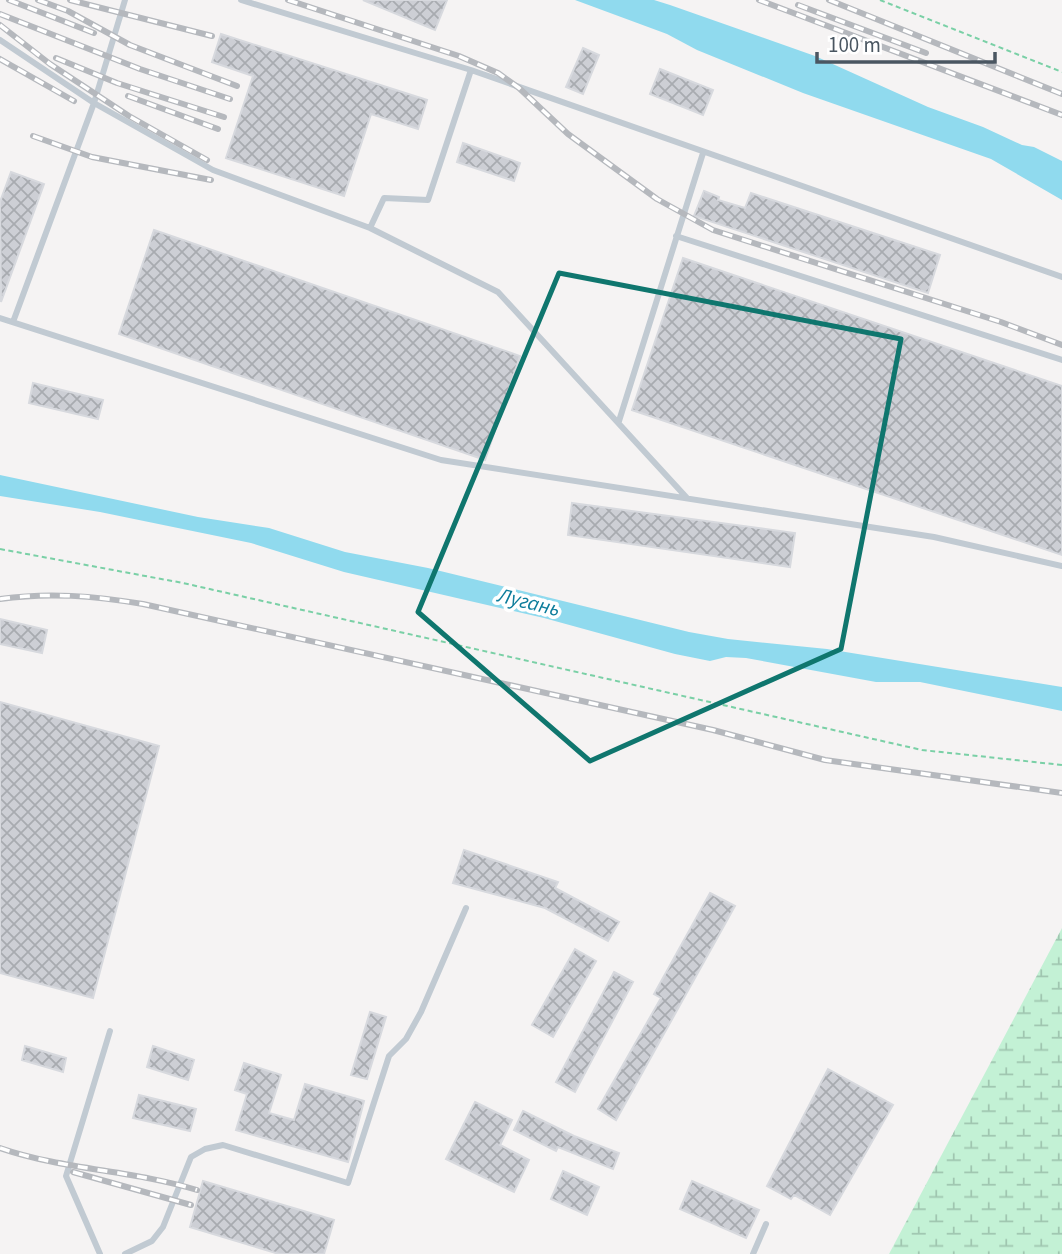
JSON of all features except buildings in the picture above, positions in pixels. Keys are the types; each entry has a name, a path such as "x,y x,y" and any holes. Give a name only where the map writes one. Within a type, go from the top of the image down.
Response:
{"lane":[{"path":"13,322 94,103 125,0"},
{"path":"241,0 471,70 1062,276"},
{"path":"0,40 94,103 213,170 370,228 498,292 687,498"},
{"path":"370,228 384,198 428,200 471,70"},
{"path":"619,421 703,153"},
{"path":"676,236 1062,360"},
{"path":"0,318 441,460 934,537 1062,566"},
{"path":"125,1254 152,1241 163,1227 191,1157 205,1149 223,1145 348,1183 389,1056 406,1040 422,1012 466,908"},
{"path":"100,1254 65,1176 110,1031"},
{"path":"754,1254 766,1224"}],"path":[{"path":"880,0 1062,72"},
{"path":"0,549 183,583 922,750 1062,765"}],"highlighted area":[{"path":"559,273 901,339 841,649 590,761 418,612"}],"green space":[{"path":"1062,928 1062,1254 889,1254"}],"water":[{"path":"575,0 654,0 815,56 928,107 1022,145 1034,147 1062,161 1062,200 991,159 803,93 697,50 667,34"},
{"name":"Лугань","path":"0,475 198,517 269,528 345,552 428,568 689,632 728,639 827,649 1062,687 1062,711 920,682 876,682 746,658 726,657 710,661 675,654 544,618 344,572 251,543 100,512 0,496"}],"railway":[{"path":"9,0 94,33"},
{"path":"38,0 68,11 130,45 237,86"},
{"path":"70,0 212,36"},
{"path":"288,0 459,56 498,73 519,88 568,134 657,199 713,230 1001,322 1062,345"},
{"path":"759,0 1062,115"},
{"path":"829,0 1062,94"},
{"path":"798,5 926,53"},
{"path":"0,14 140,69 230,99"},
{"path":"0,25 50,64 129,116 207,160"},
{"path":"56,58 117,83 224,117"},
{"path":"0,59 74,101"},
{"path":"128,96 218,129"},
{"path":"33,136 92,157 211,180"},
{"path":"0,599 72,596 143,604 713,730 825,760 1062,793"},
{"path":"0,1148 49,1161 148,1178 197,1190"},
{"path":"73,1172 191,1205"}]}
